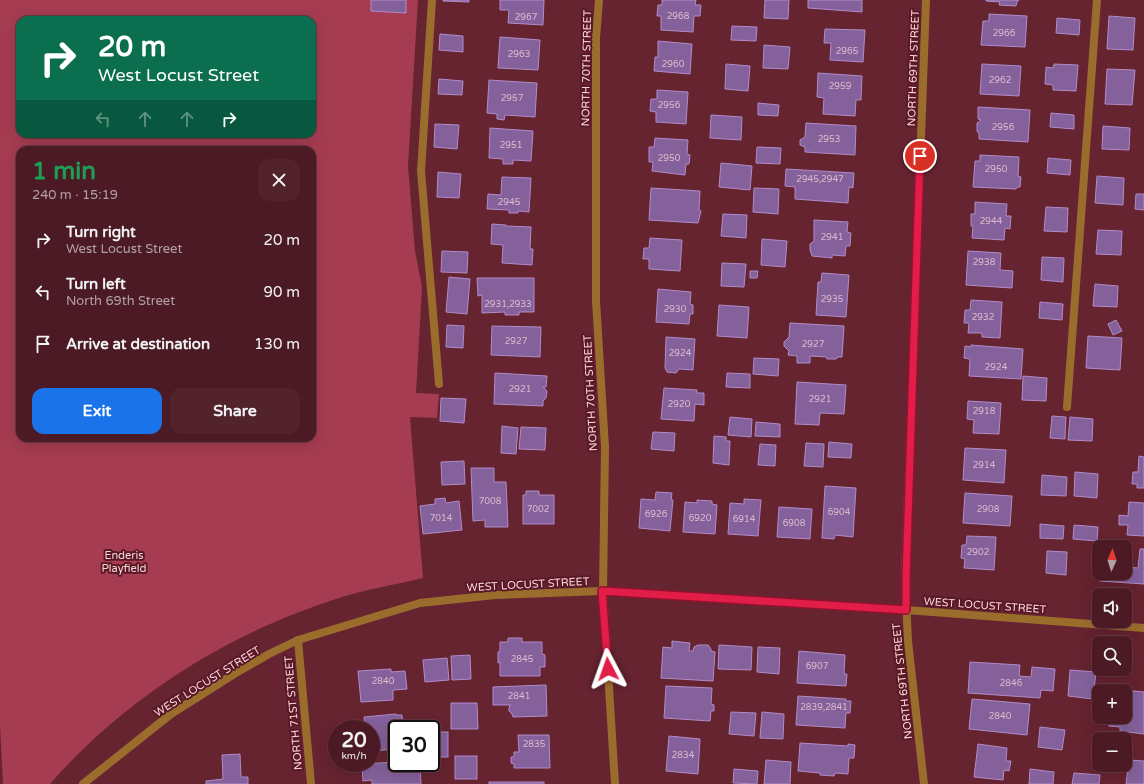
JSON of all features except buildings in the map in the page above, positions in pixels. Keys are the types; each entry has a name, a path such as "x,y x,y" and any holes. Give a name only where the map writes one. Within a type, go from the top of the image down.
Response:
{"street":[{"path":"432,0 421,171 439,384"},
{"name":"NORTH 70TH STREET","path":"599,0 596,38 596,301 605,448 602,591 615,784"},
{"name":"NORTH 69TH STREET","path":"924,784 908,641 906,578 926,0"},
{"path":"1068,407 1097,0"},
{"name":"WEST LOCUST STREET","path":"83,784 171,714 234,674 269,654 298,640 420,603 495,595 602,591 906,610 1144,628"},
{"name":"NORTH 71ST STREET","path":"298,640 311,784"}],"green space":[{"name":"Enderis Playfield","path":"0,0 418,0 408,166 415,251 422,287 416,393 439,394 437,418 410,417 423,578 349,595 307,609 265,626 186,668 149,694 114,721 81,751 50,784 3,784 0,726"}],"route":[{"path":"608,669 602,591 906,610 920,156"}]}
